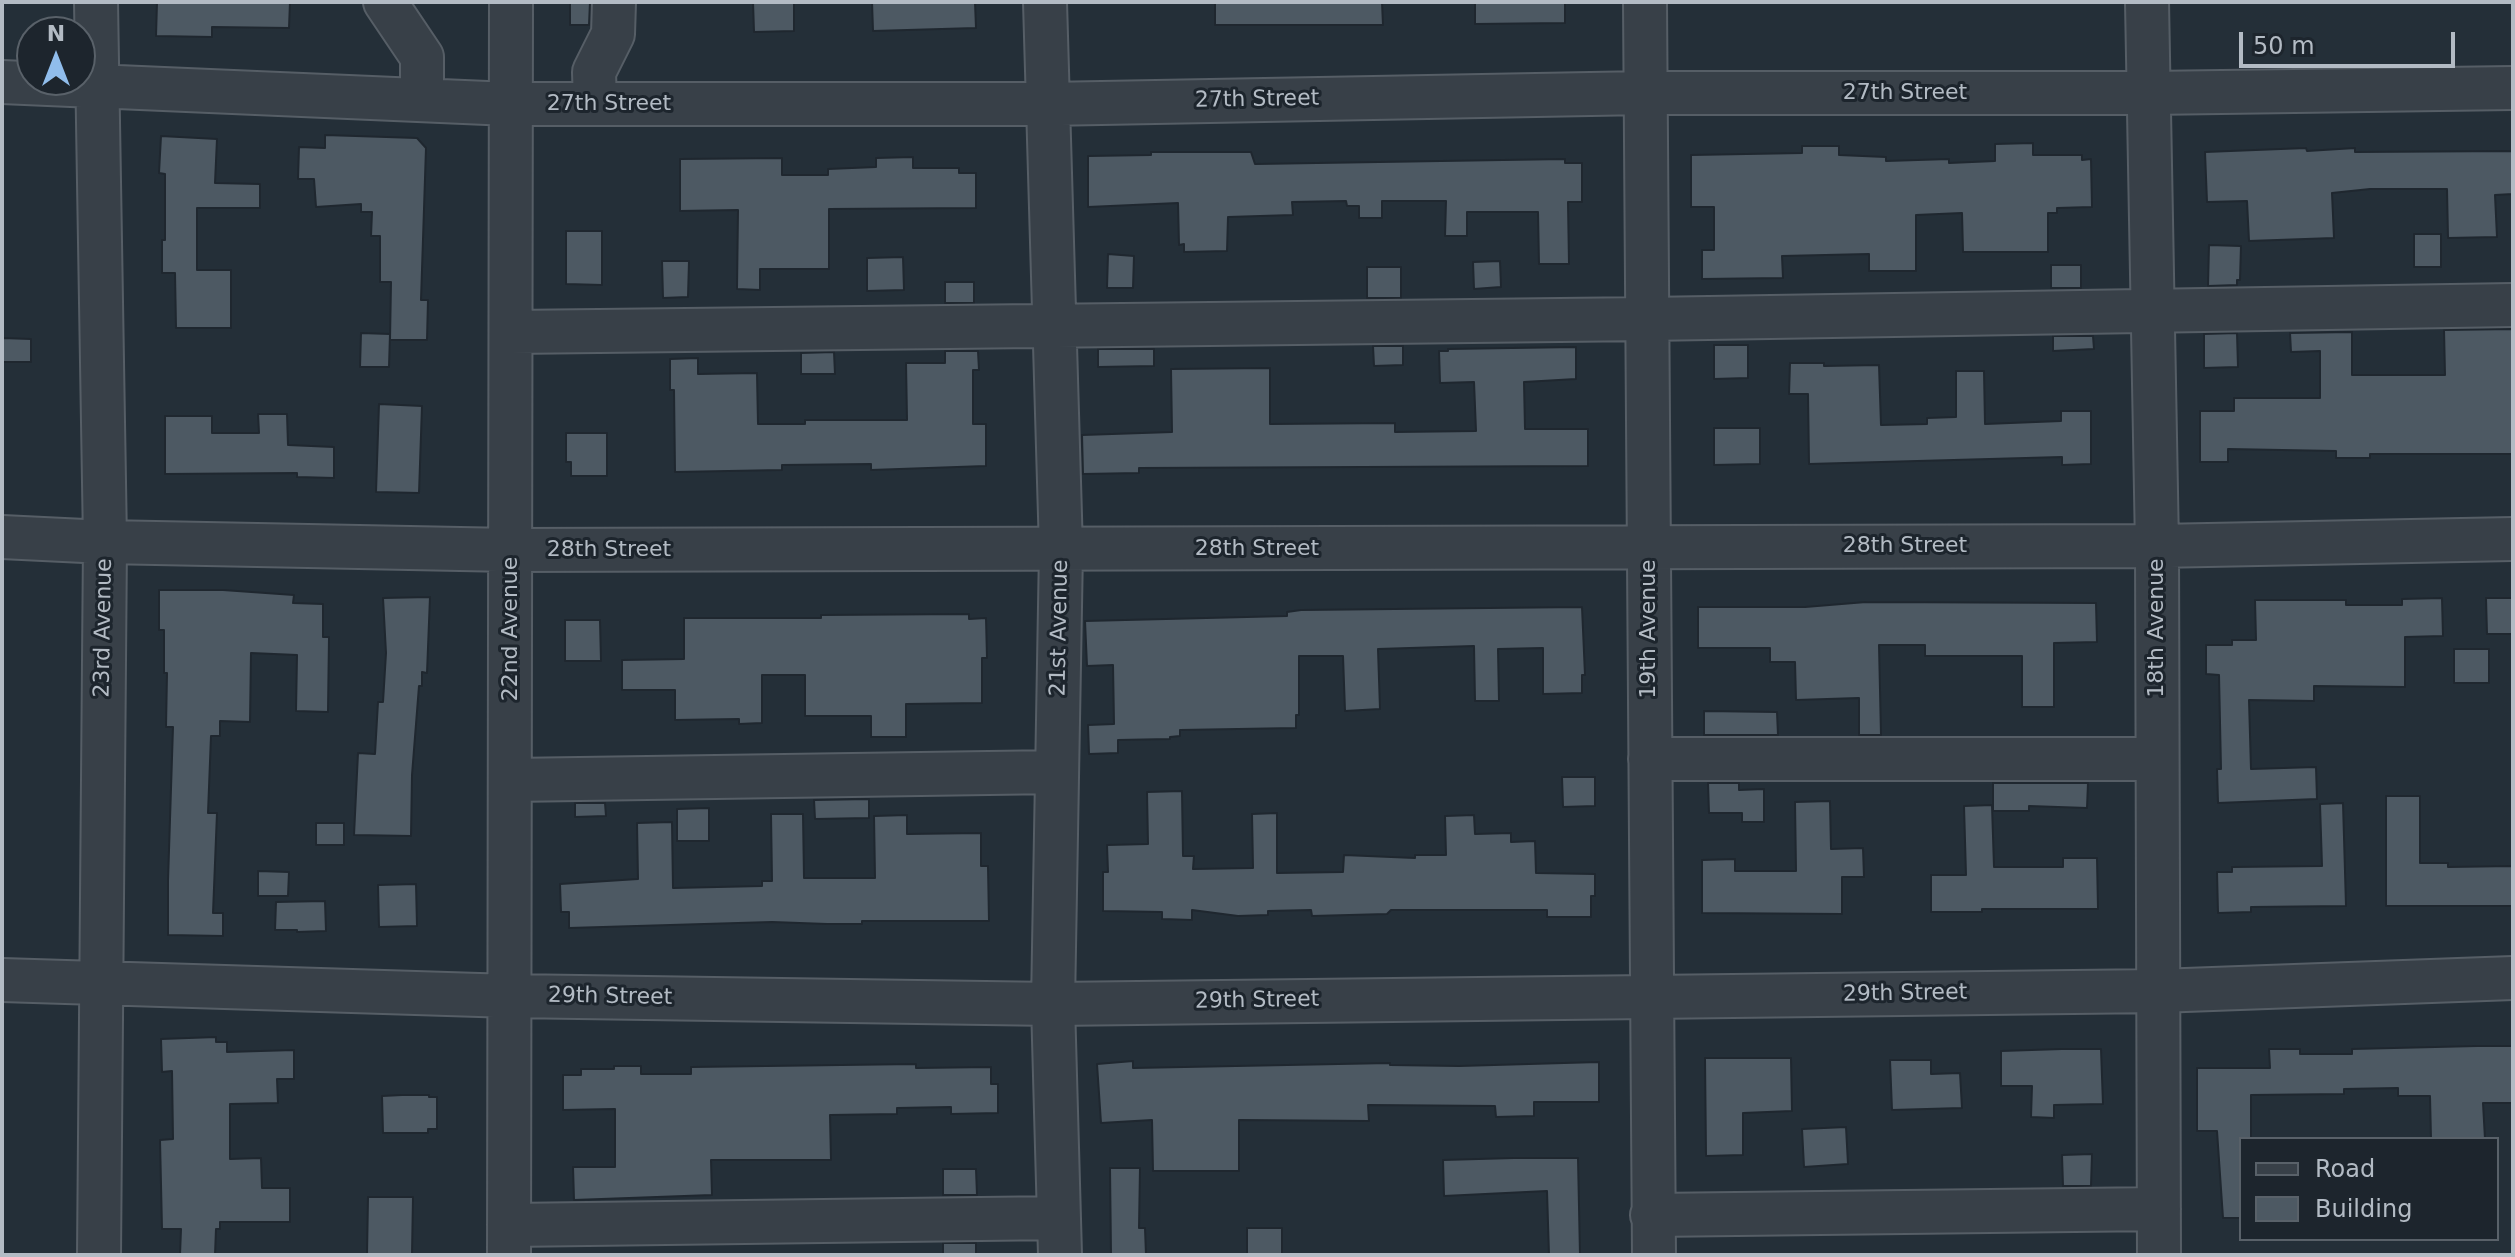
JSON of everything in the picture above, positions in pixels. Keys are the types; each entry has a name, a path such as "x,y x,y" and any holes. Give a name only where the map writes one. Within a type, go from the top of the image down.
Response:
{"street":[{"path":"385,2 422,57 422,99"},
{"name":"22nd Avenue","path":"509,1240 511,2"},
{"path":"595,104 594,72 613,34 614,2"},
{"name":"21st Avenue","path":"1045,2 1061,550 1053,1004 1059,1236"},
{"name":"19th Avenue","path":"1645,2 1653,1235"},
{"name":"18th Avenue","path":"2147,2 2157,546 2159,1255"},
{"name":"27th Street","path":"96,84 510,104 1047,104 1645,93 2149,93 2513,88"},
{"name":"23rd Avenue","path":"96,84 105,542 99,1255"},
{"path":"511,332 2513,305"},
{"name":"28th Street","path":"2,537 511,550 2157,546 2513,539"},
{"path":"1650,759 2157,759"},
{"path":"511,780 1057,772"},
{"name":"29th Street","path":"2,980 511,996 1053,1004 2158,991 2513,978"},
{"path":"1653,1235 2159,1209"},
{"path":"509,1240 1059,1236"}],"building":[{"path":"157,2 290,2 289,28 212,27 212,37 156,36"},
{"path":"570,2 590,2 589,25 570,25"},
{"path":"753,2 794,2 794,31 754,32"},
{"path":"872,2 975,2 976,28 873,31"},
{"path":"1215,2 1382,2 1383,25 1215,25"},
{"path":"1475,2 1565,2 1565,23 1475,24"},
{"path":"325,135 417,138 426,148 421,300 428,300 427,340 390,340 391,282 380,282 380,236 371,236 372,212 361,212 361,204 316,207 314,179 298,179 299,147 325,148"},
{"path":"161,136 217,139 215,183 260,184 260,208 197,208 197,270 231,270 231,328 176,328 175,273 162,273 165,174 159,173"},
{"path":"2033,143 2033,155 2082,155 2082,160 2091,159 2092,207 2057,208 2057,213 2048,213 2048,252 1963,252 1962,213 1916,215 1916,271 1869,271 1869,254 1782,256 1783,278 1702,279 1702,250 1714,250 1714,207 1691,207 1691,155 1802,153 1802,146 1839,146 1839,155 1886,157 1886,161 1949,159 1949,163 1995,161 1995,144"},
{"path":"2306,148 2307,151 2355,148 2355,152 2513,151 2513,194 2495,195 2497,237 2448,238 2447,189 2370,189 2332,193 2334,238 2249,241 2247,201 2207,202 2205,152"},
{"path":"1151,152 1251,152 1255,164 1565,159 1565,163 1582,163 1582,202 1568,202 1569,264 1539,264 1538,212 1467,212 1467,236 1445,236 1446,201 1382,201 1382,218 1359,218 1359,206 1347,206 1346,201 1292,202 1293,215 1228,217 1227,251 1184,252 1184,244 1179,245 1178,203 1088,207 1088,156 1151,155"},
{"path":"913,157 913,168 959,168 959,173 976,173 976,208 829,209 829,269 760,269 760,290 737,289 738,210 680,211 680,159 782,158 782,175 828,175 828,169 876,167 876,158"},
{"path":"566,231 602,231 602,285 566,284"},
{"path":"2414,234 2441,234 2441,267 2414,267"},
{"path":"2209,245 2241,246 2240,280 2237,280 2237,285 2208,286"},
{"path":"1108,254 1134,256 1133,288 1107,288"},
{"path":"903,257 904,290 867,291 867,258"},
{"path":"662,261 689,261 688,297 663,298"},
{"path":"1500,261 1501,287 1474,289 1473,262"},
{"path":"2051,265 2081,265 2081,288 2051,288"},
{"path":"1367,267 1401,267 1401,298 1367,298"},
{"path":"945,282 974,282 974,303 945,303"},
{"path":"2513,329 2513,454 2370,454 2370,458 2336,458 2336,451 2228,449 2228,462 2200,462 2200,411 2234,411 2234,398 2320,398 2320,351 2291,352 2290,333 2352,332 2352,375 2445,375 2444,330"},
{"path":"361,333 390,334 389,367 360,367"},
{"path":"2237,333 2238,367 2204,368 2204,334"},
{"path":"2053,336 2093,336 2094,349 2053,351"},
{"path":"2,338 31,339 31,362 2,362"},
{"path":"1714,345 1748,345 1748,378 1714,379"},
{"path":"1373,346 1403,346 1403,365 1374,366"},
{"path":"1576,347 1576,379 1524,382 1525,429 1588,429 1588,466 1139,468 1139,473 1083,474 1082,435 1172,432 1171,369 1270,368 1270,424 1395,423 1395,432 1476,431 1474,382 1440,383 1439,351"},
{"path":"1098,349 1154,349 1154,366 1098,367"},
{"path":"945,351 978,351 979,370 973,370 973,424 986,424 986,466 871,470 871,464 782,465 782,470 675,472 674,390 670,390 670,359 698,358 698,374 757,373 758,424 805,424 805,420 907,420 906,363 945,363"},
{"path":"834,352 835,374 801,374 801,353"},
{"path":"1790,363 1879,365 1881,425 1927,424 1927,418 1956,417 1956,371 1984,371 1985,424 2061,421 2061,411 2091,411 2091,464 2062,465 2062,457 1809,464 1808,394 1789,394"},
{"path":"379,404 422,406 419,493 376,492"},
{"path":"258,414 287,414 288,445 334,447 334,478 297,477 297,473 165,474 165,416 212,416 212,433 259,433"},
{"path":"1714,428 1760,428 1760,464 1714,465"},
{"path":"566,433 607,433 607,476 571,476 571,462 566,462"},
{"path":"159,590 294,595 293,603 323,604 323,637 329,637 328,712 296,711 297,655 251,653 250,722 220,721 220,736 211,736 208,813 217,813 213,913 223,913 223,936 168,935 173,727 166,727 167,673 164,673 164,630 159,630"},
{"path":"430,597 427,673 422,672 422,686 419,686 411,836 354,835 358,753 375,754 378,702 383,702 386,653 383,598"},
{"path":"2442,598 2443,636 2405,637 2405,687 2314,686 2314,701 2249,700 2251,769 2316,767 2317,799 2218,803 2217,769 2221,769 2219,675 2206,674 2206,645 2232,645 2232,640 2256,640 2255,600 2346,600 2346,605 2402,605 2402,599"},
{"path":"2486,598 2513,598 2513,634 2487,634"},
{"path":"1866,602 2096,603 2097,642 2054,643 2054,707 2022,707 2022,656 1925,656 1925,645 1879,645 1881,735 1859,735 1859,698 1796,700 1795,662 1770,662 1770,648 1698,648 1698,607 1805,607"},
{"path":"1582,607 1585,675 1582,675 1582,693 1543,694 1543,648 1498,649 1499,701 1475,701 1474,646 1378,649 1380,709 1345,711 1343,656 1299,656 1299,715 1296,715 1296,728 1180,730 1180,736 1170,739 1118,740 1118,753 1089,754 1088,725 1114,724 1113,665 1087,666 1085,621 1287,616 1287,612 1301,610"},
{"path":"969,614 969,619 986,618 987,658 982,658 982,703 906,704 906,737 871,737 871,716 805,716 805,675 762,675 762,723 739,724 739,719 675,720 675,690 622,690 622,660 684,659 684,618"},
{"path":"565,620 600,620 601,661 565,661"},
{"path":"2454,649 2489,649 2489,683 2454,683"},
{"path":"1704,711 1777,712 1778,735 1704,735"},
{"path":"1562,777 1595,777 1595,806 1563,807"},
{"path":"1708,783 1739,783 1739,790 1764,789 1764,822 1742,822 1742,813 1709,813"},
{"path":"1993,783 2088,783 2087,808 2029,806 2029,811 1993,811"},
{"path":"1182,791 1183,856 1194,856 1193,869 1253,868 1252,814 1277,813 1277,873 1343,872 1344,855 1415,858 1415,855 1446,855 1445,816 1474,815 1475,834 1511,833 1511,842 1535,841 1536,873 1595,874 1591,917 1547,917 1547,910 1391,910 1387,914 1312,916 1311,910 1268,911 1268,915 1238,916 1192,910 1192,920 1162,919 1162,912 1103,911 1103,872 1108,872 1107,845 1148,844 1147,792"},
{"path":"2386,796 2420,796 2420,863 2448,863 2448,867 2513,866 2513,906 2386,906"},
{"path":"869,799 869,818 815,819 814,800"},
{"path":"1830,801 1831,849 1863,848 1864,877 1842,877 1842,914 1702,913 1702,860 1735,859 1735,871 1796,871 1795,802"},
{"path":"575,803 605,803 606,816 575,817"},
{"path":"2343,803 2346,906 2251,907 2251,912 2218,913 2217,872 2232,872 2232,867 2322,866 2320,804"},
{"path":"1992,805 1994,867 2063,867 2063,858 2097,858 2098,909 1931,912 1931,875 1966,875 1964,806"},
{"path":"709,808 709,841 677,841 677,809"},
{"path":"771,814 803,814 804,878 875,878 874,816 907,815 907,834 981,833 981,866 988,866 989,921 862,921 862,924 772,922 569,928 569,912 561,912 560,884 638,879 637,823 672,822 673,888 762,886 762,881 772,881"},
{"path":"316,823 344,823 344,845 316,845"},
{"path":"258,871 289,872 288,896 258,896"},
{"path":"416,884 417,926 379,927 378,885"},
{"path":"325,901 326,931 275,930 276,902"},
{"path":"216,1037 216,1042 227,1042 227,1052 294,1050 294,1079 277,1079 278,1103 230,1104 230,1159 261,1158 262,1188 290,1188 290,1222 220,1222 220,1229 216,1229 215,1255 180,1255 181,1229 162,1229 160,1140 173,1139 172,1071 162,1072 161,1039"},
{"path":"2513,1046 2513,1103 2483,1103 2485,1137 2431,1137 2430,1096 2398,1096 2398,1088 2344,1089 2344,1094 2251,1095 2251,1137 2239,1137 2239,1218 2223,1218 2217,1131 2197,1131 2197,1068 2270,1068 2269,1049 2300,1049 2300,1054 2352,1054 2352,1049"},
{"path":"2101,1049 2103,1104 2054,1105 2054,1118 2031,1117 2032,1086 2001,1086 2001,1051"},
{"path":"1705,1058 1791,1058 1792,1111 1743,1113 1743,1155 1706,1156"},
{"path":"1890,1060 1931,1060 1931,1074 1960,1073 1962,1108 1892,1110"},
{"path":"1133,1061 1133,1068 1599,1062 1599,1102 1534,1102 1534,1116 1496,1117 1495,1106 1368,1105 1369,1121 1239,1120 1239,1171 1153,1171 1152,1120 1101,1123 1097,1064"},
{"path":"916,1064 916,1068 991,1067 991,1084 998,1084 998,1113 951,1114 951,1107 897,1108 897,1114 830,1115 831,1160 711,1160 712,1195 574,1200 573,1167 615,1167 615,1109 563,1110 563,1075 581,1075 581,1069 614,1069 614,1066 641,1066 641,1074 691,1074 691,1067"},
{"path":"382,1096 437,1097 437,1129 428,1129 428,1133 383,1133"},
{"path":"1846,1127 1848,1164 1804,1167 1802,1129"},
{"path":"2092,1154 2091,1186 2063,1186 2062,1155"},
{"path":"1578,1158 1580,1255 1549,1255 1547,1191 1444,1196 1443,1160"},
{"path":"1110,1168 1140,1168 1139,1228 1145,1228 1146,1255 1111,1255"},
{"path":"943,1169 976,1169 977,1195 943,1195"},
{"path":"368,1197 413,1197 412,1255 367,1255"},
{"path":"1247,1228 1282,1228 1282,1255 1247,1255"},
{"path":"943,1243 976,1243 976,1255 943,1255"}]}
